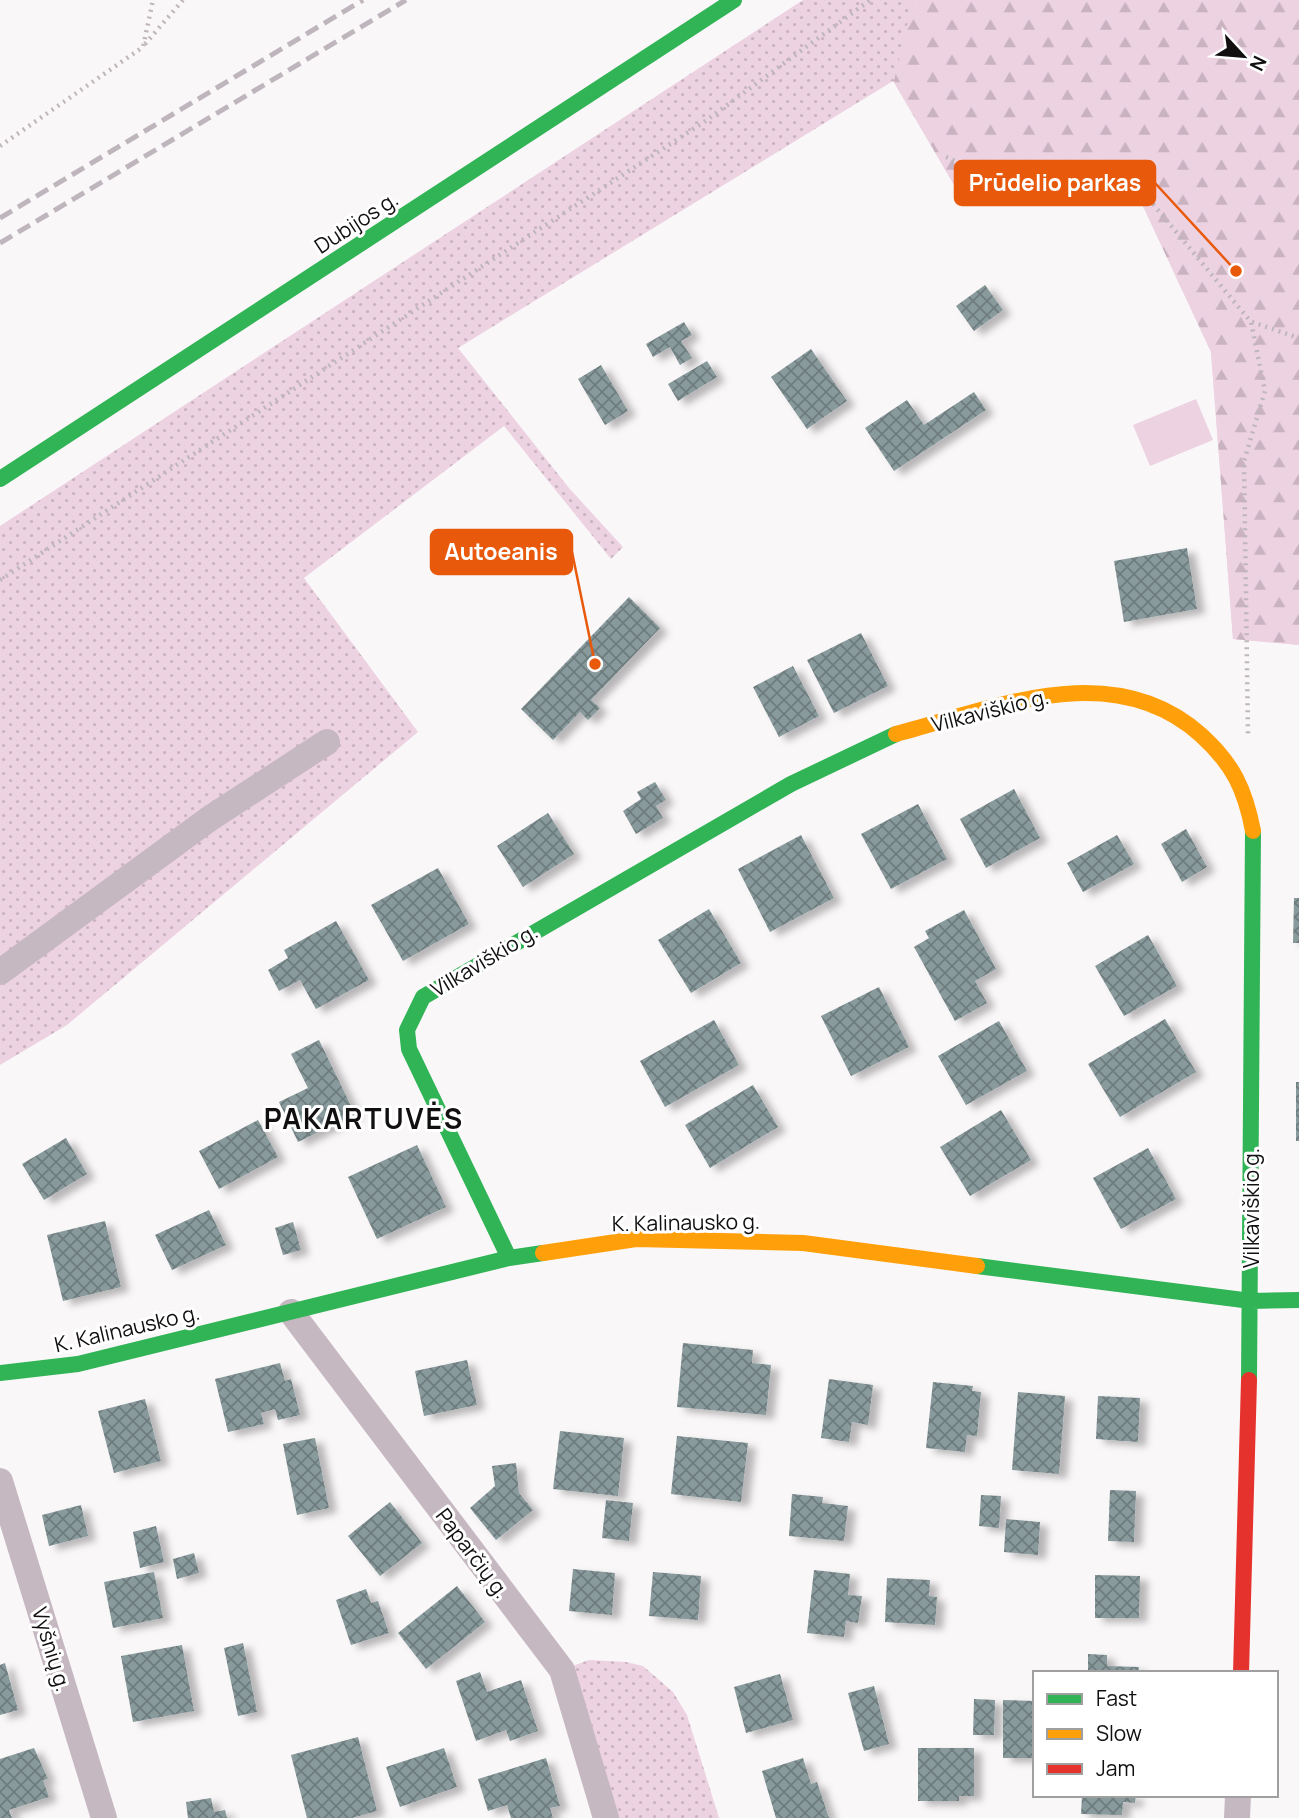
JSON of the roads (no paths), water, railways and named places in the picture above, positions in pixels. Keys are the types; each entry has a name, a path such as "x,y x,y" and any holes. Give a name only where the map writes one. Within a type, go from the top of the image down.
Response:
{"street":[{"name":"Dubijos g.","path":"0,479 734,0"},
{"name":"Vilkaviškio g.","path":"509,1258 409,1049 407,1030 423,997 792,784 885,737 1049,694 1096,692 1139,699 1180,716 1209,742 1246,795 1254,837 1251,1301 1241,1671"},
{"path":"0,972 209,819 327,742"},
{"name":"K. Kalinausko g.","path":"0,1373 78,1364 509,1258 636,1239 803,1243 1251,1301 1299,1300"},
{"name":"Paparčių g.","path":"291,1312 562,1670 606,1818"},
{"name":"Vyšnių g.","path":"0,1481 104,1818"},
{"path":"1237,1818 1238,1797"}],"railway":[{"path":"0,218 363,0"},
{"path":"0,243 406,0"}],"place":[{"name":"Prūdelio parkas","path":"1236,271"},
{"name":"Autoeanis","path":"595,664"}],"district":[{"name":"PAKARTUVĖS","path":"364,1118"}]}
